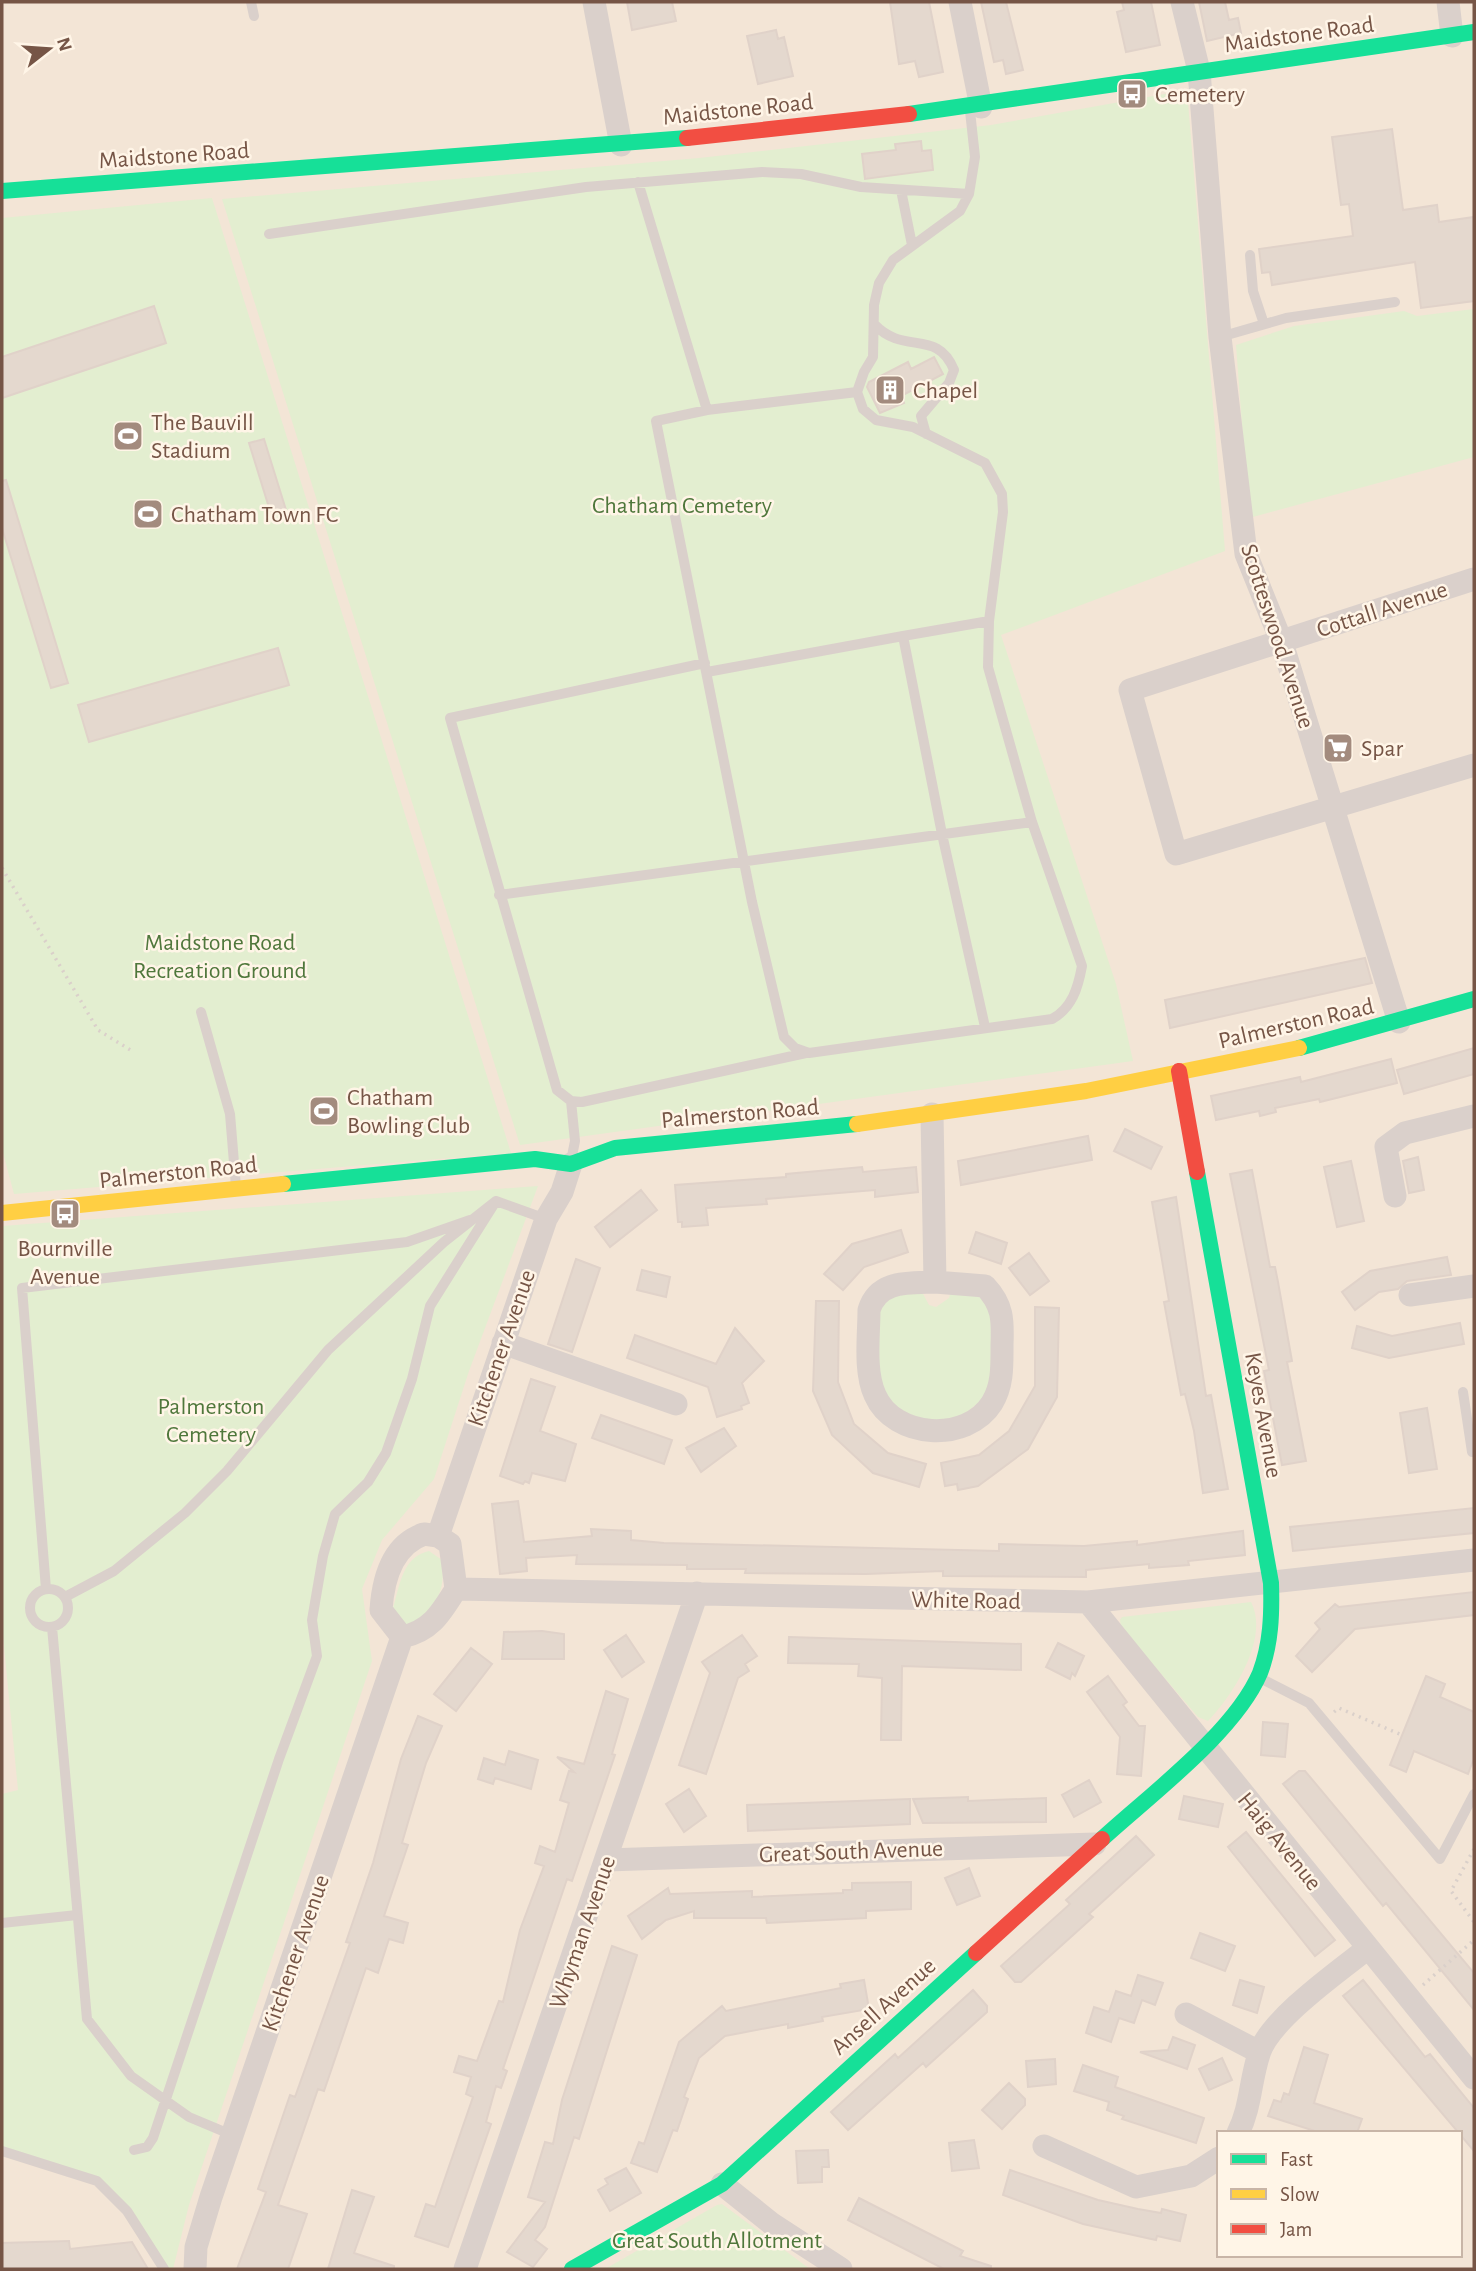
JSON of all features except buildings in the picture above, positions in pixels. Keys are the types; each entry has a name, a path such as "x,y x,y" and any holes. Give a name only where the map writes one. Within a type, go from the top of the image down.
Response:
{"street":[{"path":"594,2 621,145"},
{"path":"960,2 975,108"},
{"name":"Scotteswood Avenue","path":"1182,2 1199,71 1219,327 1246,554 1282,643 1399,1022"},
{"path":"1448,2 1463,34"},
{"name":"Maidstone Road","path":"2,191 621,145 975,108 1199,71 1463,34"},
{"name":"Cottall Avenue","path":"1334,809 1177,854 1130,691 1474,579"},
{"path":"1334,809 1474,765"},
{"name":"Palmerston Road","path":"2,1213 535,1159 571,1164 615,1148 823,1129 932,1114 1086,1091 1308,1046 1474,999"},
{"name":"Keyes Avenue","path":"1178,1071 1271,1583 1273,1621 1260,1678 1248,1692 1233,1718 1203,1747"},
{"path":"932,1114 935,1282"},
{"path":"1395,1196 1386,1147 1405,1133 1474,1116"},
{"name":"Kitchener Avenue","path":"438,1536 546,1219 562,1192 571,1164"},
{"path":"935,1282 985,1286 999,1300 1003,1317 1002,1377 991,1405 963,1425 943,1431 922,1430 898,1421 884,1410 871,1383 869,1310 872,1300 884,1287 935,1282"},
{"path":"1410,1295 1474,1286"},
{"path":"503,1343 676,1404"},
{"path":"424,1534 438,1536 450,1544 456,1589 429,1626 418,1633 402,1637 381,1610 389,1569 412,1538 424,1534"},
{"name":"White Road","path":"456,1589 1088,1602 1474,1560"},
{"name":"Whyman Avenue","path":"465,2269 697,1593"},
{"name":"Haig Avenue","path":"1088,1602 1474,2078"},
{"name":"Kitchener Avenue","path":"195,2269 196,2247 232,2135 402,1637"},
{"name":"Ansell Avenue","path":"572,2269 722,2184 1203,1747"},
{"name":"Great South Avenue","path":"607,1860 1095,1844"},
{"path":"1239,2131 1249,2111 1259,2052 1288,2014 1368,1948"},
{"path":"1186,2014 1259,2052"},
{"path":"1044,2146 1136,2187 1191,2176 1217,2159"},
{"path":"722,2184 772,2224 841,2269"}],"lane":[{"path":"251,2 254,16"},
{"path":"975,108 975,157 969,194 960,211 893,260 878,283 873,357 857,392 863,409 876,420 913,427 928,437 985,463 1002,494 1003,512 989,621 988,667 1032,822 1082,966 1079,983 1069,1006 1052,1019 809,1053 582,1102 571,1101 557,1090 450,718 706,667 989,621"},
{"path":"269,234 586,187 762,172 802,174 861,187 969,194"},
{"path":"638,182 706,410"},
{"path":"901,190 912,245"},
{"path":"1250,255 1253,291 1264,324"},
{"path":"1219,327 1264,324 1395,302"},
{"path":"874,324 885,336 898,342 939,347 948,356 954,370 949,383 921,416 928,437"},
{"path":"765,1062 779,1051 784,1037 744,859 656,421 706,410 857,392"},
{"path":"903,636 942,834 985,1027"},
{"path":"499,895 744,859 1032,822"},
{"path":"201,1012 230,1114 236,1190"},
{"path":"784,1037 795,1048 809,1053"},
{"path":"571,1101 575,1141 571,1164"},
{"path":"496,1200 546,1219"},
{"path":"65,1597 114,1571 186,1513 227,1471 328,1350 470,1220 496,1200"},
{"path":"134,2150 147,2147 166,2101 279,1759 317,1656 312,1620 323,1556 335,1514 368,1482 386,1453 412,1379 430,1306 496,1200"},
{"path":"46,1589 22,1288 407,1242 470,1220"},
{"path":"1463,1392 1472,1452 1474,1451"},
{"path":"46,1589 60,1592 65,1597 67,1617 52,1628"},
{"path":"46,1589 32,1601 31,1613 38,1624 52,1628"},
{"path":"52,1628 86,2019 131,2076 189,2117 232,2135"},
{"path":"1260,1678 1309,1703 1440,1859 1474,1794"},
{"path":"2,1923 77,1915"},
{"path":"2,2151 97,2181 127,2211 164,2269"}],"path":[{"path":"2,867 98,1030 132,1051"},
{"path":"82,1018 87,1011"},
{"path":"1322,1720 1339,1708 1402,1735"},
{"path":"1474,1850 1451,1891 1474,1922"},
{"path":"1409,1997 1474,1940"}],"shaded area":[{"path":"2,2 1474,2 1474,2269 2,2269"}],"green space":[{"name":"Chatham Cemetery","path":"1187,90 1225,551 1001,635 1116,984 1133,1061 520,1145 222,199 699,158 991,125"},
{"name":"Maidstone Road Recreation Ground","path":"212,198 511,1153 14,1194 2,1149 2,218"},
{"path":"1474,309 1474,457 1249,518 1236,345 1294,326 1404,311 1417,316"},
{"name":"Palmerston Cemetery","path":"538,1186 469,1371 434,1479 382,1540 362,1589 372,1661 189,2205 173,2269 164,2269 107,2189 2,2151 2,1794 18,1790 2,1626 2,1226"},
{"path":"921,1290 929,1305 936,1307 949,1298 951,1291 976,1293 993,1311 993,1382 983,1399 957,1420 915,1422 885,1400 875,1362 876,1314 883,1299"},
{"path":"429,1551 442,1560 440,1592 431,1608 406,1628 393,1608 400,1581 413,1559"},
{"path":"1251,1602 1256,1616 1252,1649 1238,1681 1208,1721 1198,1717 1121,1627 1122,1617"},
{"name":"Great South Allotment","path":"722,2204 810,2269 605,2269 717,2205"}],"traffic: fast":[{"path":"909,114 1474,32"},
{"path":"2,191 687,138"},
{"path":"1299,1048 1474,999"},
{"path":"283,1184 535,1159 571,1164 615,1148 857,1124"},
{"path":"1102,1839 1190,1762 1232,1718 1260,1673 1269,1640 1271,1583 1197,1172"},
{"path":"572,2269 722,2184 976,1953"}],"traffic: slow":[{"path":"857,1124 1086,1091 1299,1048"},
{"path":"2,1213 283,1184"}],"traffic: jam":[{"path":"687,138 909,114"},
{"path":"1179,1071 1197,1172"},
{"path":"976,1953 1102,1839"}],"place":[{"name":"Cemetery","path":"1132,94"},
{"name":"Chapel","path":"890,390"},
{"name":"The Bauvill Stadium","path":"128,436"},
{"name":"Chatham Town FC","path":"148,514"},
{"name":"Spar","path":"1338,748"},
{"name":"Chatham Bowling Club","path":"324,1111"},
{"name":"Bournville Avenue","path":"65,1214"}]}
